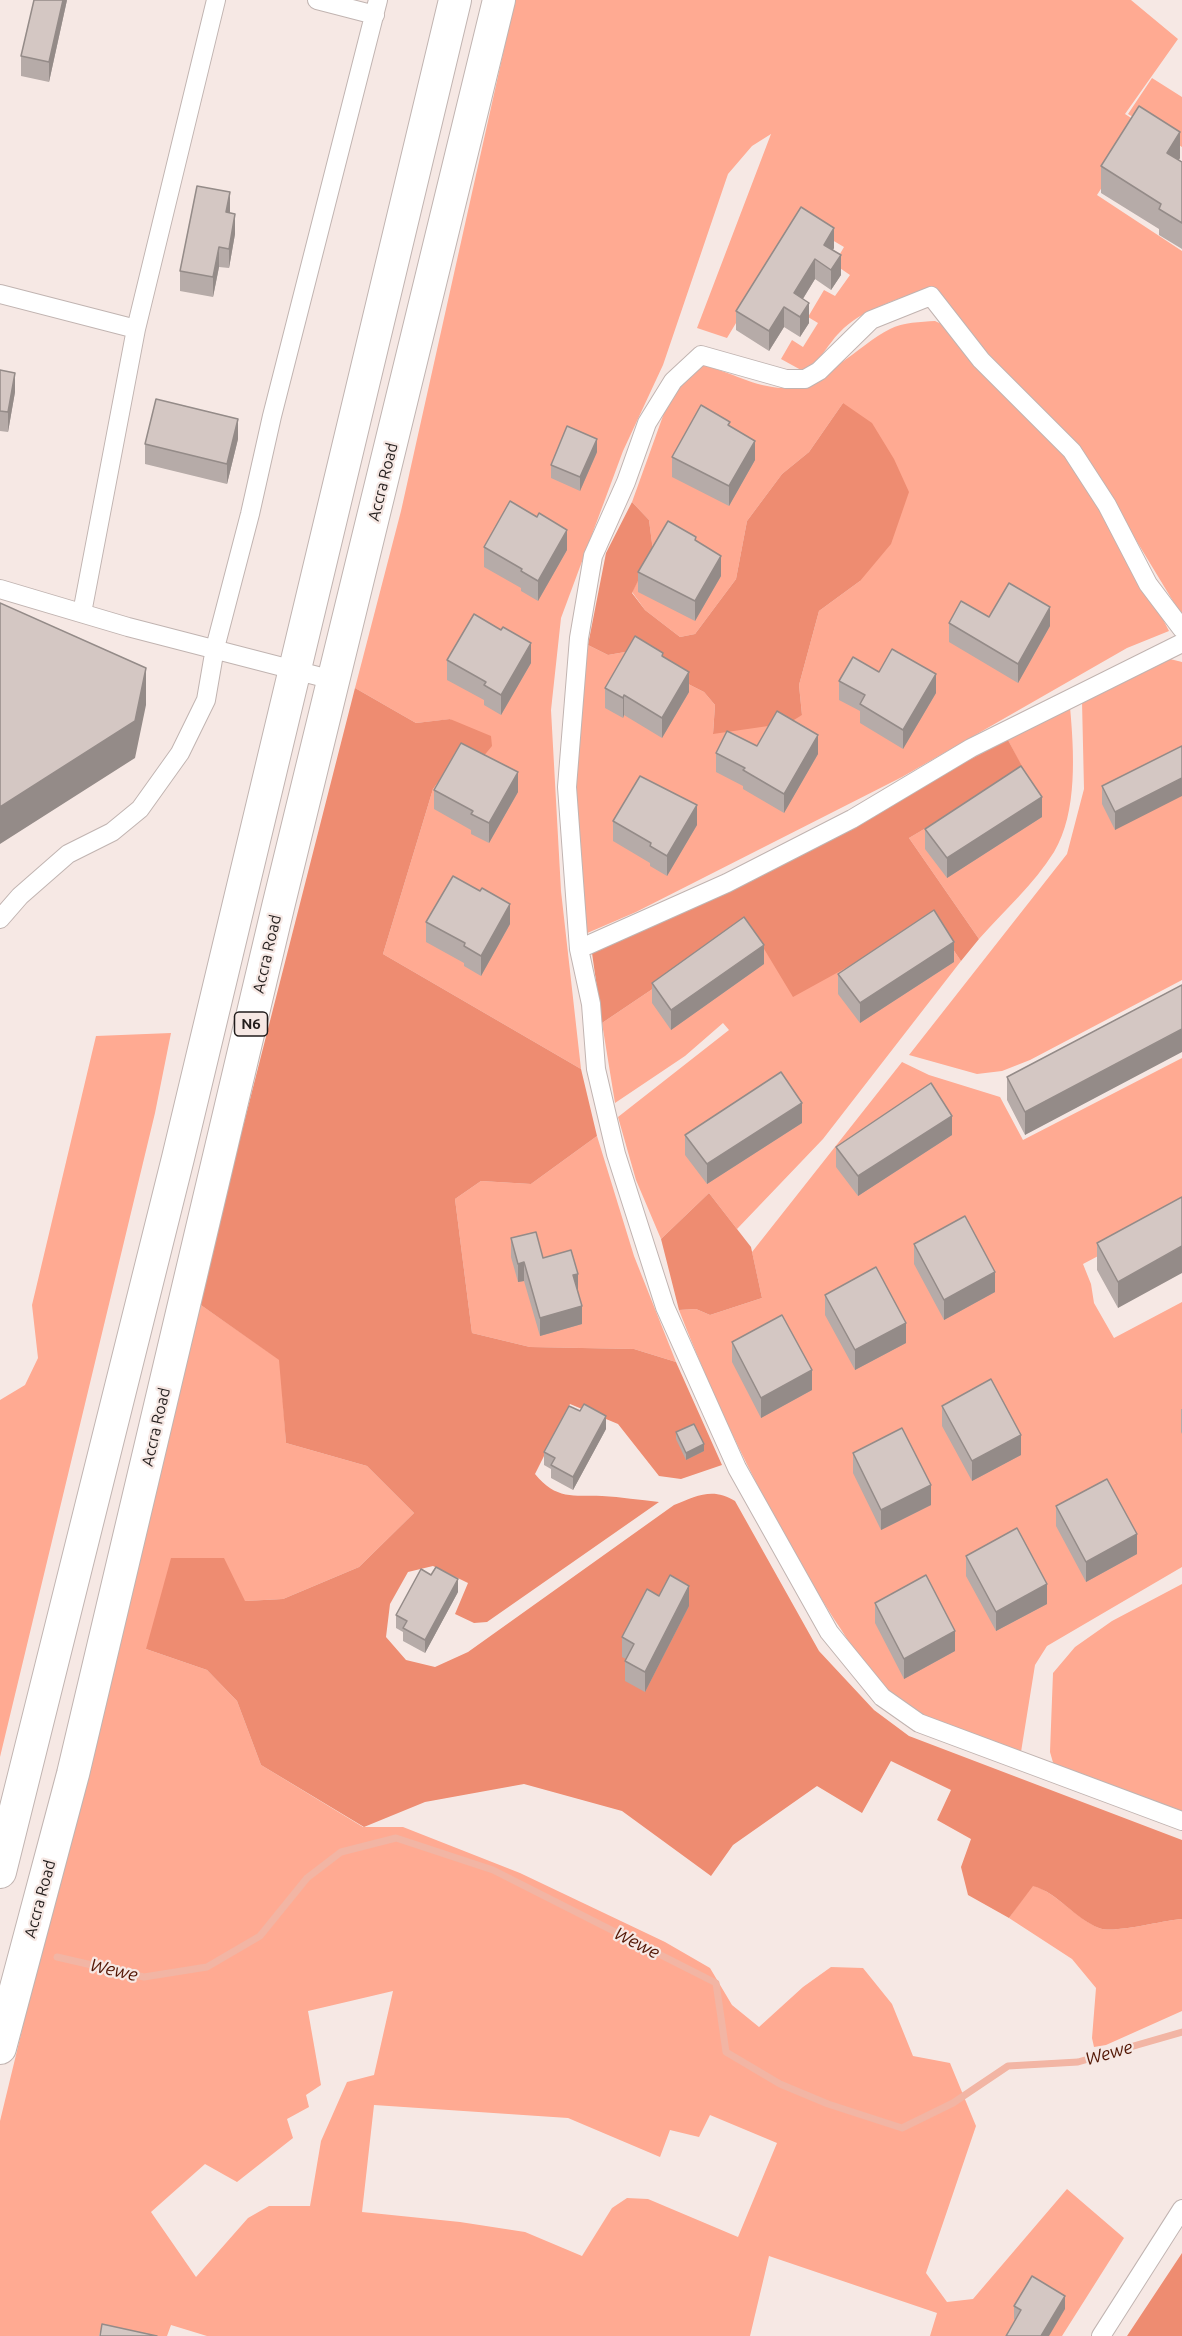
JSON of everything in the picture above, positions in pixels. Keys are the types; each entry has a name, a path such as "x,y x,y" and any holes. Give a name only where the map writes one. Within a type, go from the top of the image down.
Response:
{"highway":[{"name":"N6","path":"0,1872 178,1158 455,0"},
{"name":"Accra Road","path":"0,2048 76,1762 333,680 499,0"}],"street":[{"path":"81,613 136,329 216,0"},
{"path":"0,920 20,896 68,854 112,832 141,808 180,753 206,700 215,648 250,514 274,404 377,7 317,0"},
{"path":"0,294 136,329"},
{"path":"1182,629 1148,584 1107,505 1072,451 981,360 931,296 871,320 819,370 805,379 786,379 701,355 673,381 647,423 626,482 593,556 579,638 567,786 579,949 591,1004 596,1069 616,1154 665,1307 737,1468 829,1632 882,1697 919,1723 1182,1821"},
{"path":"0,589 333,680"},
{"path":"579,949 727,883 852,819 971,748 1182,643"},
{"path":"1101,2336 1182,2209"}],"shaded area":[{"path":"515,0 1131,0 1178,39 1125,114 1142,125 1097,195 1182,251 1182,616 1096,474 1062,430 975,340 931,288 882,305 859,317 840,332 814,363 801,370 781,359 792,340 803,347 818,323 808,317 824,290 835,296 850,275 834,264 844,247 798,220 727,338 697,328 771,134 752,146 728,174 663,365 623,451 561,618 551,710 561,891 581,1069 383,954 433,789 456,758 451,719 416,723 355,688 401,511"},
{"path":"1152,78 1182,97 1182,147 1128,114"},
{"path":"935,321 946,326 1075,465 1129,553 1169,631 1127,648 902,777 636,912 585,934 573,800 577,735 588,645 608,655 625,652 704,692 715,705 713,733 802,715 799,685 819,611 860,581 843,403 809,452 782,474 747,521 736,579 695,634 680,637 645,610 632,592 653,551 649,520 632,502 668,402 683,382 703,365 762,385 783,388 797,386 825,374 890,329 906,324"},
{"path":"843,403 872,423 894,459 909,492 891,544 860,581 819,611 799,685 802,715 789,723 713,734 715,705 704,692 625,652 608,655 588,645 606,553 632,502 649,520 653,551 632,593 645,610 680,637 695,634 736,579 747,521 782,474 809,452"},
{"path":"1170,659 1182,662 1182,980 1030,1060 1002,1071 977,1074 909,1055 1067,854 1084,789 1082,701"},
{"path":"355,688 416,723 450,719 491,736 492,746 477,764 456,758 433,789 383,954 581,1069 597,1136 531,1184 481,1181 455,1199 472,1333 530,1347 634,1349 676,1362 722,1465 681,1479 659,1476 618,1424 570,1404 535,1474 550,1488 566,1494 659,1502 487,1622 474,1623 455,1614 468,1583 433,1566 408,1572 390,1604 386,1637 406,1660 435,1667 468,1652 674,1505 704,1494 719,1494 735,1501 819,1651 874,1710 909,1736 1182,1840 1182,1919 1127,1928 1099,1928 1090,1924 1050,1894 1033,1886 1009,1918 968,1895 961,1867 971,1839 937,1820 951,1790 891,1761 862,1813 817,1786 733,1845 711,1876 622,1811 524,1784 425,1802 364,1827 261,1765 237,1701 207,1670 146,1649 171,1558 224,1558 245,1601 283,1599 359,1567 414,1513 367,1466 286,1443 279,1360 198,1303"},
{"path":"1070,707 1073,781 1062,836 1054,852 1037,875 979,939 909,838 1023,770 1008,740"},
{"path":"1008,740 1024,770 909,838 979,939 961,961 933,920 793,997 749,924 602,1023 592,953"},
{"path":"933,920 961,961 823,1139 737,1229 709,1193 661,1239 636,1180 618,1117 729,1030 723,1023 685,1056 615,1103 602,1023 749,924"},
{"path":"171,1033 155,1113 0,1757 0,1400 25,1385 38,1358 32,1305 96,1036"},
{"path":"1182,1058 1182,1212 1083,1264 1091,1284 1094,1303 1114,1338 1182,1302 1182,1567 1047,1646 1035,1665 1021,1752 939,1723 923,1715 895,1698 869,1672 811,1582 769,1507 712,1390 679,1310 696,1309 710,1315 762,1298 752,1252 902,1062 929,1075 1000,1097 1023,1140"},
{"path":"597,1136 634,1256 676,1362 634,1349 530,1347 472,1333 455,1199 481,1181 531,1184"},
{"path":"709,1193 751,1247 762,1298 710,1315 696,1309 679,1310 661,1239"},
{"path":"198,1303 280,1360 286,1443 367,1466 414,1513 359,1567 283,1599 245,1601 146,1649 207,1670 237,1701 261,1765 363,1827 403,1827 520,1873 665,1942 710,1968 732,2005 759,2027 803,1987 831,1967 863,1968 892,2004 913,2056 950,2063 976,2126 926,2273 947,2302 973,2299 1067,2189 1124,2238 1062,2336 930,2336 937,2313 769,2256 750,2336 207,2336 171,2325 167,2336 114,2336 100,2332 99,2336 0,2336 0,2121","holes":["393,1991 374,2075 347,2082 321,2141 310,2206 269,2206 248,2218 196,2277 151,2212 205,2164 237,2182 293,2138 287,2119 309,2107 306,2095 321,2085 308,2011","374,2105 568,2118 660,2157 670,2130 699,2137 710,2115 777,2143 738,2237 648,2199 627,2198 612,2208 582,2256 525,2232 460,2222 362,2212"]},
{"path":"1182,1584 1182,1811 1054,1766 1050,1752 1053,1673 1075,1647 1112,1621"},
{"path":"1032,1885 1050,1894 1099,1928 1127,1928 1182,1919 1182,2011 1106,2045 1094,2047 1092,2038 1096,1988 1072,1959 1009,1918"},
{"path":"1182,2253 1182,2336 1127,2336"}],"building":[{"path":"34,0 63,0 49,62 21,56"},
{"path":"1139,106 1180,132 1167,153 1182,162 1182,223 1159,209 1161,204 1101,166"},
{"path":"197,186 230,192 226,212 235,214 229,249 219,247 213,277 180,271"},
{"path":"801,207 834,228 824,245 841,255 831,270 815,259 794,293 809,303 800,317 784,307 769,331 736,311"},
{"path":"0,370 15,373 8,412 0,411"},
{"path":"156,399 238,419 227,464 145,444"},
{"path":"701,405 730,422 728,425 755,441 729,486 672,457"},
{"path":"567,426 597,439 580,477 551,465"},
{"path":"510,501 537,517 539,513 567,530 538,581 484,547"},
{"path":"668,521 696,537 695,540 721,556 695,601 638,572"},
{"path":"1009,583 1050,607 1018,664 949,623 961,601 989,617"},
{"path":"0,603 146,668 135,721 0,807"},
{"path":"474,614 501,630 503,627 531,643 501,695 484,685 486,682 447,660"},
{"path":"635,636 689,672 662,718 624,695 623,698 605,688"},
{"path":"892,649 936,674 903,730 860,704 865,695 839,681 853,657 879,672"},
{"path":"777,711 818,735 784,794 743,770 745,768 716,753 727,731 757,746"},
{"path":"461,743 518,772 489,823 471,814 473,811 434,790"},
{"path":"1182,746 1182,778 1115,812 1102,786"},
{"path":"1021,766 1042,797 947,858 925,829"},
{"path":"640,776 697,805 667,856 650,846 651,843 613,821"},
{"path":"453,876 480,891 482,888 510,904 481,956 464,946 465,943 426,922"},
{"path":"934,910 954,942 860,1003 838,974"},
{"path":"744,917 764,945 671,1010 652,983"},
{"path":"1182,985 1182,1029 1025,1112 1007,1077"},
{"path":"781,1072 802,1103 707,1164 685,1135"},
{"path":"931,1083 952,1116 858,1176 836,1147"},
{"path":"1182,1197 1182,1246 1118,1282 1097,1243"},
{"path":"965,1216 995,1272 944,1300 914,1244"},
{"path":"536,1232 543,1258 571,1250 578,1274 573,1275 582,1306 540,1318 524,1262 518,1264 511,1238"},
{"path":"876,1267 906,1323 855,1350 825,1295"},
{"path":"782,1315 812,1370 761,1398 732,1342"},
{"path":"991,1379 1021,1435 972,1461 942,1406"},
{"path":"584,1404 606,1416 573,1477 551,1465 555,1458 544,1452 569,1406 580,1411"},
{"path":"694,1424 704,1444 686,1453 676,1432"},
{"path":"902,1428 931,1485 881,1510 853,1453"},
{"path":"1107,1479 1137,1534 1086,1562 1056,1506"},
{"path":"1017,1528 1047,1584 996,1612 966,1556"},
{"path":"436,1567 458,1579 425,1640 403,1628 407,1621 396,1615 421,1569 431,1575"},
{"path":"670,1575 689,1586 645,1672 625,1661 634,1644 622,1637 647,1589 659,1596"},
{"path":"926,1575 955,1631 904,1659 875,1603"},
{"path":"1032,2276 1065,2296 1041,2336 1006,2336 1021,2310 1014,2306"},
{"path":"102,2324 157,2336 100,2336"}],"waterway":[{"name":"Wewe","path":"57,1957 144,1977 207,1967 260,1936 307,1878 341,1852 396,1838 493,1870 716,1983 726,2052 780,2084 828,2104 902,2128 953,2103 1008,2066 1078,2062 1182,2032"}]}
